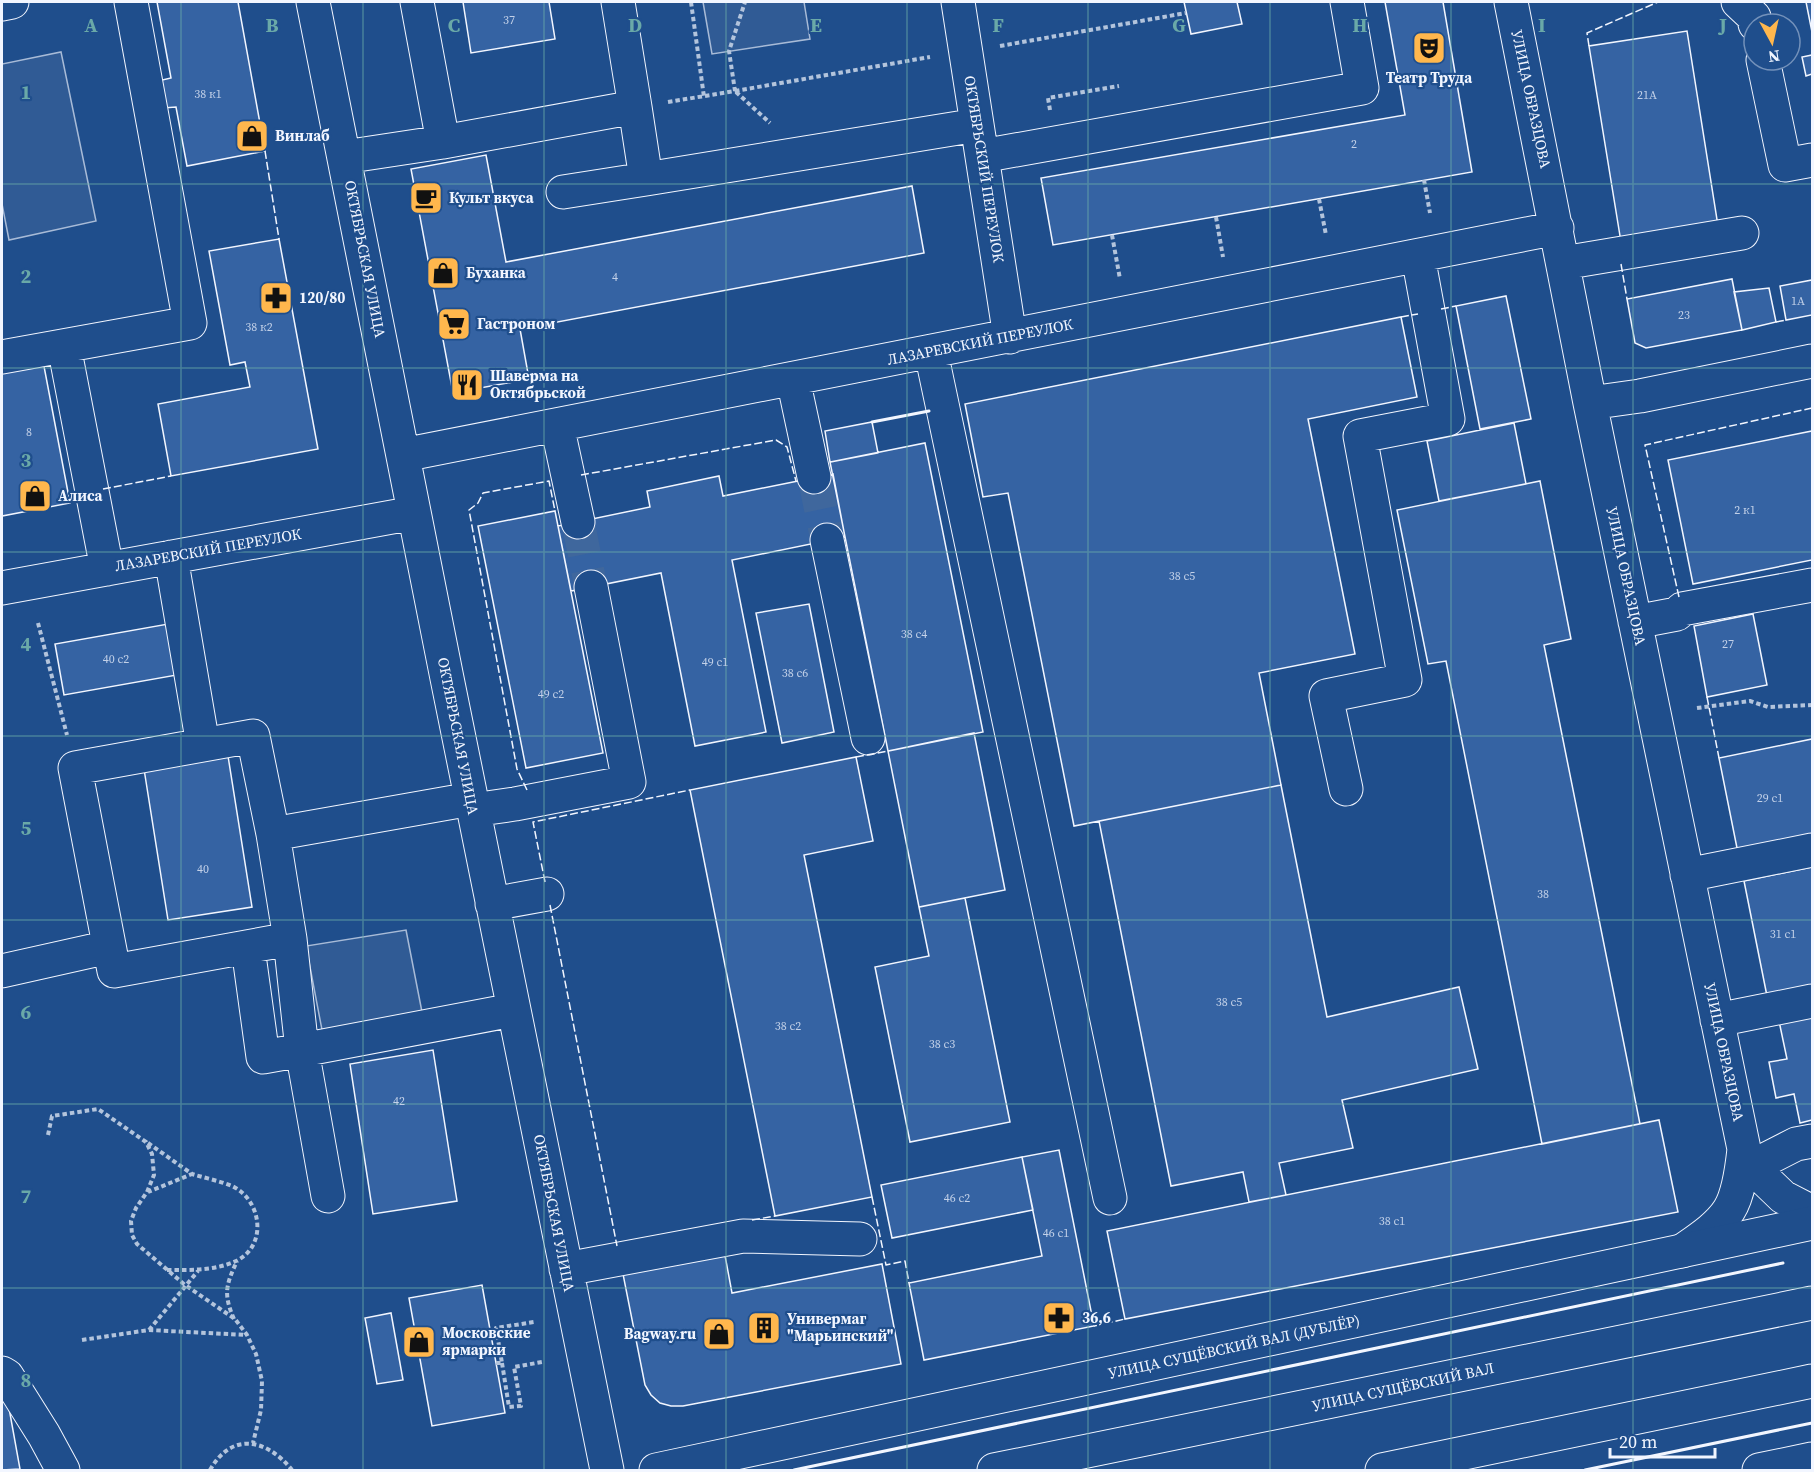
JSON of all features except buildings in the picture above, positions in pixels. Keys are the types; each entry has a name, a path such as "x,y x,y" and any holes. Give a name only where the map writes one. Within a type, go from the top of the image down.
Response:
{"street":[{"path":"2,4 12,2"},
{"path":"2,357 190,323 131,2"},
{"name":"ОКТЯБРЬСКАЯ УЛИЦА","path":"313,2 513,1010 607,1470"},
{"path":"417,2 443,142"},
{"path":"618,2 646,179"},
{"name":"ОКТЯБРЬСКИЙ ПЕРЕУЛОК","path":"958,2 1010,337"},
{"path":"562,192 646,179 1374,92 1347,2"},
{"name":"УЛИЦА ОБРАЗЦОВА","path":"1511,2 1635,622 1717,1020 1748,1158 1730,1210 1710,1231 1682,1251"},
{"path":"1738,2 1749,12"},
{"path":"1766,72 1785,165 1812,160"},
{"path":"344,157 443,142 634,107"},
{"name":"ЛАЗАРЕВСКИЙ ПЕРЕУЛОК","path":"404,455 1557,228"},
{"path":"1563,263 1742,233"},
{"path":"1346,789 1326,696 1405,680 1360,436 1448,419 1418,256"},
{"path":"64,346 107,569"},
{"path":"931,352 1110,1198"},
{"path":"1590,402 1640,396 1812,361"},
{"path":"793,379 814,477"},
{"path":"557,425 578,522"},
{"name":"ЛАЗАРЕВСКИЙ ПЕРЕУЛОК","path":"2,588 414,513"},
{"path":"827,540 868,738"},
{"path":"171,557 202,745"},
{"path":"1635,622 1677,614 1682,609 1812,585"},
{"path":"273,834 472,805 515,804 629,782 591,587"},
{"path":"290,939 114,970 75,768 253,736 273,834 290,939 302,1050 328,1196"},
{"path":"1687,875 1812,850"},
{"path":"492,904 547,894"},
{"path":"2,971 109,947"},
{"path":"248,948 263,1057 513,1010"},
{"path":"1717,1020 1812,1001"},
{"path":"1812,1142 1796,1144 1748,1158 1783,1197 1812,1212"},
{"name":"УЛИЦА СУЩЁВСКИЙ ВАЛ (ДУБЛЁР)","path":"656,1470 1812,1223"},
{"path":"566,1269 743,1236 860,1239"},
{"name":"УЛИЦА СУЩЁВСКИЙ ВАЛ","path":"994,1470 1812,1303"},
{"path":"2,1373 7,1376 63,1470"},
{"path":"1382,1470 1812,1381"},
{"path":"1759,1470 1812,1459"}],"path":[{"path":"691,2 704,96"},
{"path":"745,2 729,51 735,92 774,127"},
{"path":"1000,46 1186,13"},
{"path":"634,107 735,92 930,57"},
{"path":"1424,180 1430,213"},
{"path":"1319,199 1326,235"},
{"path":"1216,217 1223,257"},
{"path":"1112,235 1120,279"},
{"path":"38,623 75,768"},
{"path":"1697,708 1750,701 1768,707 1812,705"},
{"path":"48,1135 52,1116 98,1109 192,1174 233,1187 248,1199 256,1211 259,1228 252,1247 237,1260 227,1283 226,1298 235,1320"},
{"path":"146,1142 152,1154 154,1175 130,1221 132,1235 137,1244 166,1270 235,1320 247,1335 256,1354 262,1382 261,1410 253,1443"},
{"path":"147,1192 192,1174"},
{"path":"166,1270 199,1270 237,1260"},
{"path":"149,1330 199,1270"},
{"path":"534,1322 496,1328 510,1407 521,1406 514,1367 542,1362"},
{"path":"82,1340 149,1330 247,1335"},
{"path":"496,1363 502,1363"},
{"path":"210,1470 216,1460 237,1445 253,1443 268,1448 292,1470"}],"shaded area":[{"path":"703,2 804,2 810,39 712,54"},
{"path":"61,52 96,221 9,240 2,204 2,64"},
{"path":"406,930 422,1012 322,1030 306,946"}],"tunnel":[{"path":"814,477 827,540"},
{"path":"578,522 591,587"}],"fence":[{"path":"1589,46 1587,33 1658,2"},
{"path":"265,151 279,239"},
{"path":"1621,264 1627,299"},
{"path":"1441,309 1456,306"},
{"path":"1401,317 1418,314"},
{"path":"1776,322 1786,320"},
{"path":"1679,597 1645,445 1812,408"},
{"path":"581,475 776,440 787,447 796,481"},
{"path":"103,489 171,476"},
{"path":"527,790 517,769 469,510 478,503 483,493 549,481 555,511"},
{"path":"1707,697 1719,758"},
{"path":"856,757 888,751"},
{"path":"545,882 533,822 690,790"},
{"path":"550,905 617,1246"},
{"path":"872,1197 886,1265 905,1261 909,1283"},
{"path":"752,1220 775,1216"},
{"path":"1094,1326 1125,1319"}],"wall":[{"path":"872,422 929,411"},
{"path":"794,1470 1783,1263"},
{"path":"1585,1470 1812,1423"}],"place":[{"name":"Театр Труда","path":"1429,48"},
{"name":"Винлаб","path":"252,136"},
{"name":"Культ вкуса","path":"426,198"},
{"name":"Буханка","path":"443,273"},
{"name":"120/80","path":"276,298"},
{"name":"Гастроном","path":"454,324"},
{"name":"Шаверма на Октябрьской","path":"467,385"},
{"name":"Алиса","path":"35,496"},
{"name":"36,6","path":"1059,1318"},
{"name":"Универмаг \"Марьинский\"","path":"764,1328"},
{"name":"Bagway.ru","path":"719,1334"},
{"name":"Московские ярмарки","path":"419,1342"}]}
